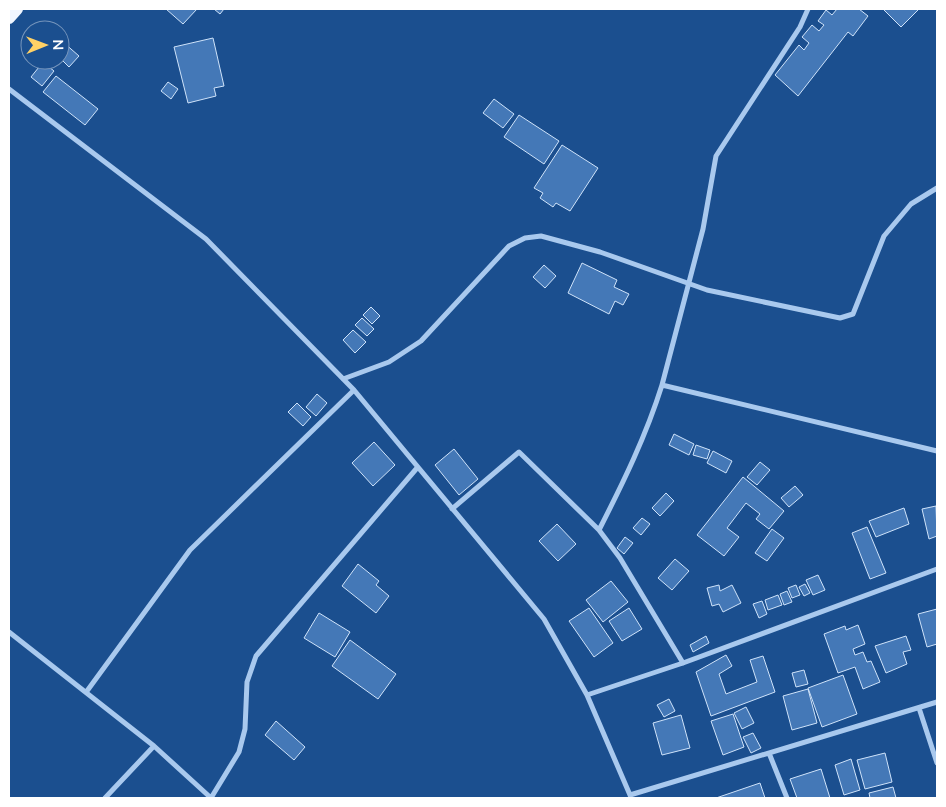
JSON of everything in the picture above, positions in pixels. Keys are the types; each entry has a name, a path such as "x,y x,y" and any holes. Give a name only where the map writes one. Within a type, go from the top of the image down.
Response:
{"main road":[{"path":"9,18 17,9"}],"street":[{"path":"599,530 643,440 662,385 704,229 716,156 800,27 808,9"},
{"path":"9,89 206,239 354,390 544,619 587,695 631,797 937,702"},
{"path":"343,379 389,362 421,340 509,246 525,238 542,236 584,248 689,285 840,318 853,314 884,236 911,204 937,188"},
{"path":"662,385 937,451"},
{"path":"87,691 190,550 354,390"},
{"path":"452,509 519,452 599,530 620,558 683,663"},
{"path":"9,632 87,691 154,746 210,798 240,752 245,729 247,682 256,656 418,468"},
{"path":"587,695 683,663 937,569"},
{"path":"919,708 937,763"},
{"path":"105,798 154,746"},
{"path":"769,753 787,798"}],"building":[{"path":"166,9 197,9 183,24"},
{"path":"214,9 224,9 220,14"},
{"path":"837,9 859,9 868,16 853,36 848,32 798,96 775,75 799,45 804,50 809,43 802,37 812,25 819,31 824,25 818,21 826,10 832,15"},
{"path":"883,9 919,9 901,27"},
{"path":"213,38 224,86 214,88 216,96 188,103 174,47"},
{"path":"70,48 79,56 70,66"},
{"path":"37,70 54,71 42,86 31,77"},
{"path":"56,76 98,109 85,125 43,92"},
{"path":"168,82 178,89 171,99 161,91"},
{"path":"494,99 514,114 503,128 483,113"},
{"path":"519,115 559,141 544,164 504,137"},
{"path":"562,145 598,168 570,211 556,203 553,207 540,198 543,193 534,188"},
{"path":"582,263 617,280 614,287 629,294 623,305 615,301 609,314 568,293"},
{"path":"544,265 556,276 545,288 533,277"},
{"path":"371,307 380,316 372,324 363,315"},
{"path":"362,318 374,329 367,336 355,325"},
{"path":"353,330 366,342 355,353 343,340"},
{"path":"317,394 327,403 316,416 306,407"},
{"path":"297,403 311,417 303,426 288,412"},
{"path":"674,434 694,444 689,455 669,445"},
{"path":"374,442 395,465 373,486 352,463"},
{"path":"696,445 710,450 707,459 693,455"},
{"path":"454,449 478,479 459,495 435,465"},
{"path":"713,451 732,461 726,473 707,463"},
{"path":"760,462 770,470 757,485 747,477"},
{"path":"743,477 784,511 769,529 756,519 760,514 746,503 727,528 739,537 724,556 697,535"},
{"path":"795,486 803,495 789,507 781,498"},
{"path":"666,493 674,501 660,516 652,508"},
{"path":"936,506 937,536 929,539 922,509"},
{"path":"904,508 909,524 876,537 869,521"},
{"path":"642,518 650,524 641,535 633,528"},
{"path":"557,524 576,544 558,561 539,541"},
{"path":"867,527 886,573 870,579 852,533"},
{"path":"772,529 784,538 767,561 755,553"},
{"path":"625,537 633,543 624,554 617,548"},
{"path":"675,559 689,571 672,590 658,578"},
{"path":"358,564 379,581 376,585 389,596 376,613 342,586"},
{"path":"818,575 825,590 813,595 806,580"},
{"path":"611,581 628,602 603,622 586,600"},
{"path":"805,584 810,593 804,596 799,587"},
{"path":"719,585 720,591 732,585 741,603 723,612 719,604 712,606 707,588"},
{"path":"796,585 800,595 792,598 788,588"},
{"path":"787,591 792,602 784,605 780,594"},
{"path":"778,595 782,605 768,610 765,600"},
{"path":"762,601 767,614 759,618 753,604"},
{"path":"589,608 613,643 594,657 569,621"},
{"path":"629,608 642,629 622,641 609,621"},
{"path":"937,609 937,644 927,647 918,614"},
{"path":"319,613 350,632 335,657 304,638"},
{"path":"858,625 865,644 853,649 855,655 863,652 867,662 871,661 880,682 863,689 855,667 838,673 824,634 845,626 846,630"},
{"path":"706,636 709,643 693,652 690,645"},
{"path":"906,636 911,650 903,652 907,664 886,673 875,646"},
{"path":"350,640 396,674 378,699 332,666"},
{"path":"726,655 732,666 719,674 726,694 757,682 750,660 763,656 775,692 711,716 696,672"},
{"path":"804,670 808,684 796,687 792,673"},
{"path":"843,675 857,714 822,727 808,688"},
{"path":"808,689 817,723 792,730 783,696"},
{"path":"669,699 675,711 664,717 657,705"},
{"path":"746,707 754,723 742,729 734,713"},
{"path":"733,714 744,747 723,755 711,721"},
{"path":"681,715 690,748 662,755 653,723"},
{"path":"276,721 305,747 294,760 265,735"},
{"path":"753,733 761,748 751,753 743,737"},
{"path":"885,753 892,782 865,789 857,760"},
{"path":"851,759 860,790 844,795 835,765"},
{"path":"821,769 830,798 797,798 790,779"},
{"path":"760,783 765,798 716,798"},
{"path":"893,787 896,798 870,798 869,793"}]}
